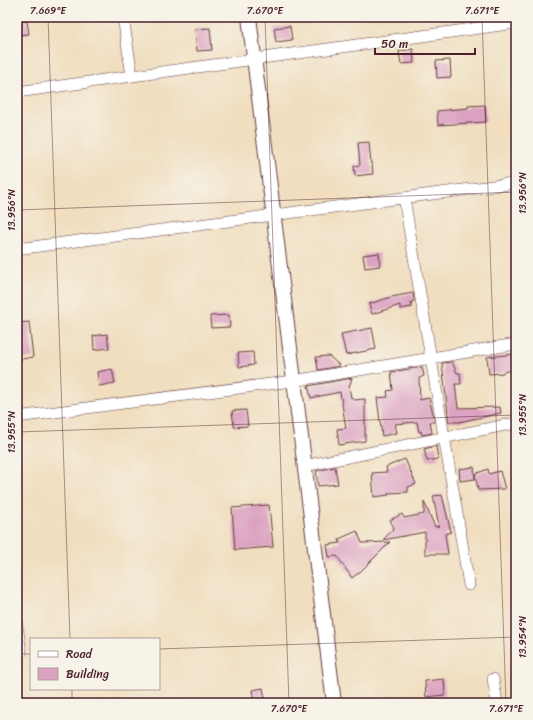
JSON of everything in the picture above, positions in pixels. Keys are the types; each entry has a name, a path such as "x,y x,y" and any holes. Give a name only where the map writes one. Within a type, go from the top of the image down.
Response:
{"street":[{"path":"124,17 132,76"},
{"path":"249,17 272,215 334,703"},
{"path":"17,92 516,23"},
{"path":"17,250 516,182"},
{"path":"404,198 469,585"},
{"path":"17,417 293,382 516,344"},
{"path":"304,466 516,423"},
{"path":"17,624 21,653 17,654"},
{"path":"494,679 497,703"}],"building":[{"path":"27,21 29,34 17,35 17,22"},
{"path":"290,26 292,40 276,42 274,28"},
{"path":"210,28 212,50 197,51 195,29"},
{"path":"413,49 414,63 401,64 399,51"},
{"path":"450,60 451,77 437,78 436,61"},
{"path":"485,105 486,122 438,125 437,111"},
{"path":"369,142 373,174 355,176 354,166 360,165 358,143"},
{"path":"379,253 380,266 365,268 363,255"},
{"path":"413,293 414,301 411,302 412,307 400,309 400,305 372,314 369,304 391,297"},
{"path":"229,315 230,327 211,328 210,316"},
{"path":"29,322 33,357 17,360 17,323"},
{"path":"372,328 376,349 346,355 341,334"},
{"path":"107,334 109,348 94,350 93,336"},
{"path":"253,352 254,365 239,367 238,353"},
{"path":"516,354 516,369 503,373 489,374 487,357"},
{"path":"329,356 340,366 318,370 316,357"},
{"path":"452,362 457,373 460,373 461,384 455,384 458,408 500,407 501,413 459,422 449,422 442,363"},
{"path":"422,367 424,376 419,378 420,400 429,398 435,422 430,422 432,433 422,435 421,431 419,432 417,422 395,424 397,433 382,436 377,398 388,397 387,391 393,390 391,372"},
{"path":"112,369 115,383 99,386 97,372"},
{"path":"352,378 349,387 351,398 354,400 365,399 365,441 339,445 337,429 346,428 340,392 311,398 308,386"},
{"path":"246,410 248,426 234,427 232,411"},
{"path":"436,446 438,459 427,461 424,449"},
{"path":"405,459 416,484 408,487 408,492 388,493 389,495 374,497 372,473 387,472 386,467"},
{"path":"335,467 338,484 318,486 316,471"},
{"path":"474,467 475,479 460,481 459,469"},
{"path":"488,469 489,474 500,471 505,489 478,490 475,474"},
{"path":"442,495 451,532 445,534 448,554 425,554 425,532 383,540 394,528 390,520 402,514 404,518 424,514 424,502 435,527 439,526 433,496"},
{"path":"269,505 273,547 235,550 232,508"},
{"path":"357,531 362,543 390,542 352,578 337,556 329,557 327,545 340,543 339,539"},
{"path":"444,679 445,695 426,697 425,681"},
{"path":"263,688 265,699 254,701 252,690"}]}
